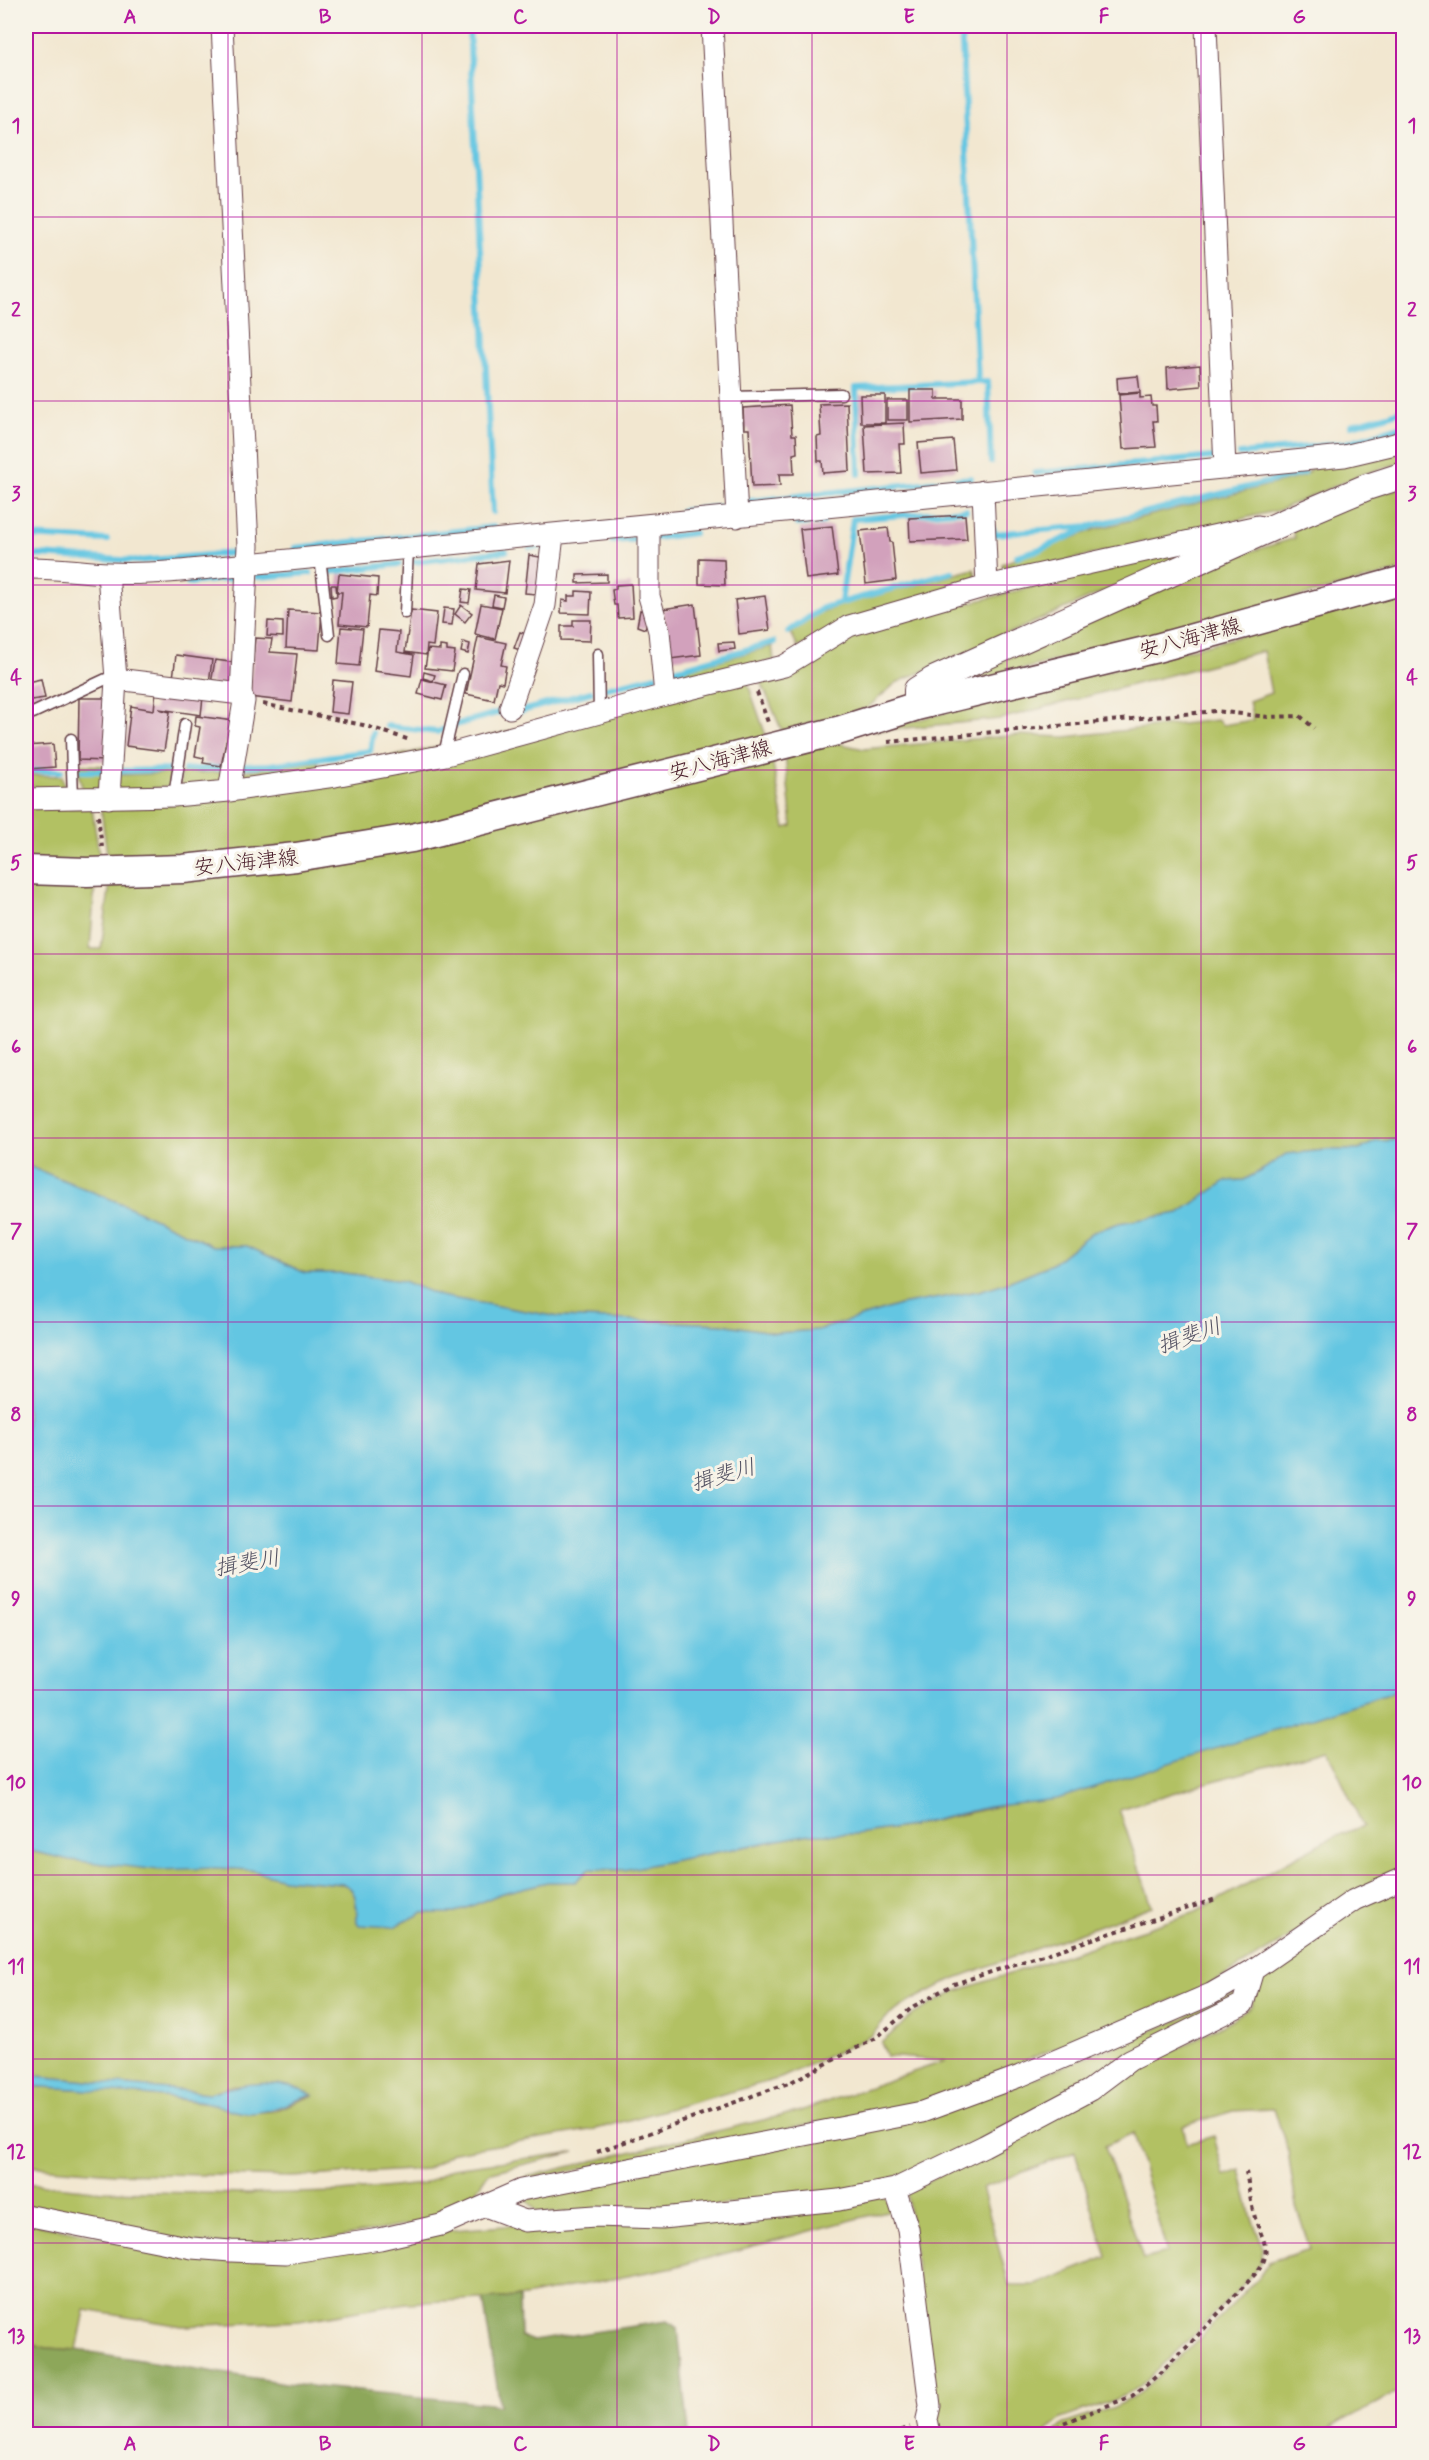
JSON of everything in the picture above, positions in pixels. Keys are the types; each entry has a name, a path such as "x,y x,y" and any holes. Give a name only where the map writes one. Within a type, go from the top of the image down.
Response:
{"main road":[{"name":"安八海津線","path":"26,870 105,872 183,870 262,861 412,838 841,730 917,706 1153,649 1404,580"}],"street":[{"path":"222,26 248,564 242,697 229,791"},
{"path":"712,26 737,516"},
{"path":"1206,26 1225,468"},
{"path":"26,568 51,567 108,573 161,572 248,564 1344,456 1404,440"},
{"path":"917,706 917,690 933,680 1287,521 1367,487 1404,475"},
{"path":"983,491 987,586"},
{"path":"30,796 102,798 174,796 229,791 335,776 446,753 784,666 849,626 987,586 1287,521"},
{"path":"649,525 649,596 659,631 665,695"},
{"path":"510,708 545,606 553,535"},
{"path":"102,798 116,679 108,573"},
{"path":"116,679 242,697"},
{"path":"26,2215 192,2248 231,2252 286,2253 380,2239 441,2225 521,2190 922,2112 1020,2076 1211,1994 1253,1970 1354,1900 1404,1878"},
{"path":"486,2206 525,2221 595,2216 662,2218 839,2200 895,2189 1090,2090 1130,2060 1243,2004 1253,1970"},
{"path":"895,2189 908,2229 930,2406 927,2419 930,2434"}],"lane":[{"path":"731,397 841,394"},
{"path":"405,613 408,549"},
{"path":"320,557 329,635"},
{"path":"598,654 599,714"},
{"path":"446,753 463,674"},
{"path":"33,712 106,679 116,679"},
{"path":"174,796 185,724"},
{"path":"71,739 73,798"}],"path":[{"path":"751,675 777,745"},
{"path":"242,697 363,725 446,753"},
{"path":"886,742 1216,711 1268,717 1300,716 1314,728"},
{"path":"102,798 105,872"},
{"path":"591,2155 791,2082 876,2038 914,2006 954,1984 1216,1899"},
{"path":"1050,2434 1063,2423 1132,2396 1150,2382 1187,2347 1266,2261 1267,2250 1254,2215 1246,2172"}],"green space":[{"path":"1403,448 1403,462 1360,475 1279,510 1006,575 1002,564 1096,529 1304,476 1312,468"},
{"path":"1403,487 1403,570 927,694 1239,555 1295,538 1292,530 1364,498"},
{"path":"1210,541 1214,543 896,683 866,709 782,731 760,679 849,634"},
{"path":"974,569 978,582 798,647 791,633 821,612 841,605"},
{"path":"1403,594 1403,1140 1377,1141 1358,1150 1325,1150 1286,1154 1244,1180 1226,1181 1179,1213 1119,1223 1091,1233 1052,1264 1008,1282 979,1291 900,1305 818,1330 777,1333 721,1324 559,1317 439,1296 403,1281 343,1273 305,1273 247,1246 213,1246 125,1205 26,1165 26,883 95,883 90,949 101,949 110,883 772,759 785,828 792,826 785,755 832,742 864,749 1017,735 1065,737 1217,720 1223,725 1253,720 1249,701 1271,693 1263,651 1000,719 874,731"},
{"path":"772,646 774,660 670,687 669,674"},
{"path":"747,681 766,736 411,827 297,845 185,857 108,861 101,809 165,805"},
{"path":"318,761 319,772 236,783 237,772"},
{"path":"76,765 108,766 103,787 83,791"},
{"path":"229,772 226,783 183,788 181,784 181,773"},
{"path":"171,773 169,787 123,791 115,787 117,775"},
{"path":"26,775 62,776 65,791 47,792 26,783"},
{"path":"26,807 92,808 100,861 26,860"},
{"path":"1403,1689 1403,1871 1207,1986 921,2103 524,2180 526,2177 797,2112 945,2061 887,2056 881,2043 914,2014 954,1992 1196,1912 1329,1839 1363,1826 1327,1750 1119,1809 1152,1906 953,1979 909,2002 887,2017 871,2036 781,2078 596,2129 454,2152 427,2169 292,2177 115,2173 26,2166 26,2086 112,2091 210,2103 245,2113 273,2111 312,2096 234,2085 209,2093 26,2075 26,1850 70,1860 251,1870 284,1879 343,1884 352,1890 354,1895 357,1922 394,1927 422,1913 455,1913 502,1893 547,1882 575,1882 589,1869 624,1870 810,1834 856,1834 911,1826 1118,1779"},
{"path":"1403,1887 1403,2389 1318,2434 1053,2434 1064,2424 1114,2407 1135,2397 1189,2349 1259,2277 1269,2262 1310,2249 1296,2206 1288,2151 1274,2109 1233,2111 1183,2126 1187,2144 1214,2136 1224,2176 1240,2170 1251,2215 1263,2248 1261,2263 1241,2287 1149,2379 1130,2393 1061,2419 1044,2434 937,2434 907,2193 1230,2021 1251,2006 1265,1970 1357,1907","holes":["1133,2133 1167,2253 1143,2259 1105,2146","1075,2152 1107,2257 1036,2285 1009,2285 982,2188"]},
{"path":"1233,1993 1238,1994 1238,1998 972,2144 891,2180 838,2192 663,2211 538,2213 526,2199 1024,2082 1174,2022"},
{"path":"575,2152 488,2173 464,2208 435,2220 284,2247 193,2243 26,2209 26,2183 104,2191 244,2194 341,2192 423,2184 453,2168"},
{"path":"883,2196 894,2209 674,2267 519,2297 406,2303 299,2321 182,2326 85,2310 77,2350 46,2348 26,2341 26,2222 188,2255 453,2230"},
{"path":"519,2297 520,2336 533,2341 667,2321 678,2328 689,2434 26,2434 26,2341 46,2348 77,2350 298,2385 500,2405 483,2299"}],"water":[{"name":"揖斐川","path":"1403,1140 1403,1689 1057,1799 988,1807 911,1826 856,1834 810,1834 624,1870 589,1869 575,1882 547,1882 502,1893 455,1913 422,1913 394,1927 359,1925 354,1895 348,1886 343,1884 284,1879 251,1870 217,1868 159,1870 70,1860 26,1850 26,1165 125,1205 213,1246 247,1246 305,1273 343,1273 403,1281 440,1296 559,1317 721,1324 777,1333 818,1330 900,1305 979,1291 1008,1282 1052,1264 1091,1233 1119,1223 1179,1213 1226,1181 1244,1180 1286,1154 1358,1150 1377,1141"},
{"path":"26,2075 209,2093 262,2083 301,2089 313,2095 273,2109 248,2113 199,2101 26,2086"}],"building":[{"path":"1200,365 1201,386 1168,389 1167,368"},
{"path":"1138,376 1140,392 1118,394 1117,378"},
{"path":"910,390 936,390 936,399 962,399 962,419 910,422"},
{"path":"1140,393 1140,398 1151,397 1152,406 1156,406 1157,421 1153,421 1156,447 1123,449 1119,395"},
{"path":"860,395 885,395 885,423 861,423"},
{"path":"887,400 908,400 908,420 887,420"},
{"path":"847,403 850,471 823,473 822,461 818,461 817,437 821,436 819,404"},
{"path":"790,405 792,435 796,435 797,453 793,454 794,474 779,474 780,486 752,487 749,429 744,429 743,408"},
{"path":"904,423 905,444 899,444 901,473 867,474 864,425"},
{"path":"953,440 956,470 921,473 918,443"},
{"path":"965,515 967,539 910,541 909,518"},
{"path":"832,526 838,575 806,579 800,529"},
{"path":"888,528 890,542 892,542 896,580 866,584 860,531"},
{"path":"529,555 540,557 536,594 525,593"},
{"path":"699,558 724,559 725,585 699,584"},
{"path":"509,560 505,593 476,590 479,564"},
{"path":"339,574 378,578 377,596 370,595 367,627 339,624 342,592 337,592"},
{"path":"607,574 607,582 577,583 577,575"},
{"path":"631,584 633,617 618,618 612,590 616,589 616,585"},
{"path":"331,585 336,585 337,596 332,597"},
{"path":"463,589 471,590 469,603 461,602"},
{"path":"576,591 591,592 590,614 561,613 562,600 568,601 568,596 576,596"},
{"path":"494,595 504,597 502,607 492,605"},
{"path":"765,596 770,630 739,634 735,600"},
{"path":"481,604 502,608 495,639 475,634"},
{"path":"695,604 701,655 670,659 663,609"},
{"path":"461,605 472,613 465,622 455,614"},
{"path":"444,608 454,609 452,625 442,624"},
{"path":"288,610 322,612 319,650 286,648"},
{"path":"411,610 437,613 433,646 427,645 426,655 405,652"},
{"path":"640,610 650,612 645,629 637,626"},
{"path":"573,620 591,620 590,641 561,640 561,626 573,626"},
{"path":"268,621 283,622 283,637 267,636"},
{"path":"341,627 363,629 359,666 338,664"},
{"path":"379,630 399,632 397,652 414,655 411,676 374,671"},
{"path":"520,632 529,635 524,651 514,648"},
{"path":"478,637 506,643 501,665 506,666 503,683 498,682 494,700 466,694"},
{"path":"255,638 272,639 270,652 297,654 292,702 249,697"},
{"path":"463,642 470,644 468,654 461,652"},
{"path":"734,642 735,649 719,651 718,643"},
{"path":"440,646 447,647 447,651 455,652 452,671 425,668 428,649 440,650"},
{"path":"176,655 212,660 209,683 173,678"},
{"path":"215,660 237,663 234,688 211,684"},
{"path":"424,672 435,675 433,681 423,678"},
{"path":"41,679 45,698 31,700 27,682"},
{"path":"422,679 446,685 442,700 418,694"},
{"path":"333,680 352,682 348,714 330,712"},
{"path":"156,690 203,697 201,715 159,709 170,712 164,751 126,746 131,706 154,710"},
{"path":"79,698 107,698 106,761 78,760"},
{"path":"196,716 234,721 230,743 226,742 221,766 203,763 204,758 195,756 200,727 195,726"},
{"path":"53,744 55,767 28,769 26,746"}],"waterway":[{"path":"469,26 493,512"},
{"path":"961,26 978,382 988,382 991,462"},
{"path":"859,474 856,388 978,382"},
{"path":"1351,425 1404,409"},
{"path":"1240,454 1346,443 1404,426"},
{"path":"1035,473 1214,457"},
{"path":"1017,556 1041,549 1095,525 1304,473"},
{"path":"750,501 971,478"},
{"path":"682,511 720,507"},
{"path":"841,602 853,519 966,510"},
{"path":"797,524 823,522"},
{"path":"993,529 994,534 1090,526"},
{"path":"295,548 494,527"},
{"path":"656,538 694,533"},
{"path":"26,536 107,540"},
{"path":"612,541 641,539 641,542"},
{"path":"530,548 542,547"},
{"path":"415,562 506,551"},
{"path":"26,557 39,555 137,561 234,553"},
{"path":"329,572 399,564"},
{"path":"788,632 823,608 952,572"},
{"path":"257,577 310,573"},
{"path":"188,583 234,578"},
{"path":"668,672 774,642"},
{"path":"607,688 656,676"},
{"path":"514,713 591,692"},
{"path":"455,725 504,711"},
{"path":"387,726 437,732 445,729"},
{"path":"238,766 270,765 370,751 373,733"},
{"path":"185,770 228,767"},
{"path":"118,771 171,770"},
{"path":"26,771 61,771"},
{"path":"82,771 106,771"}]}
